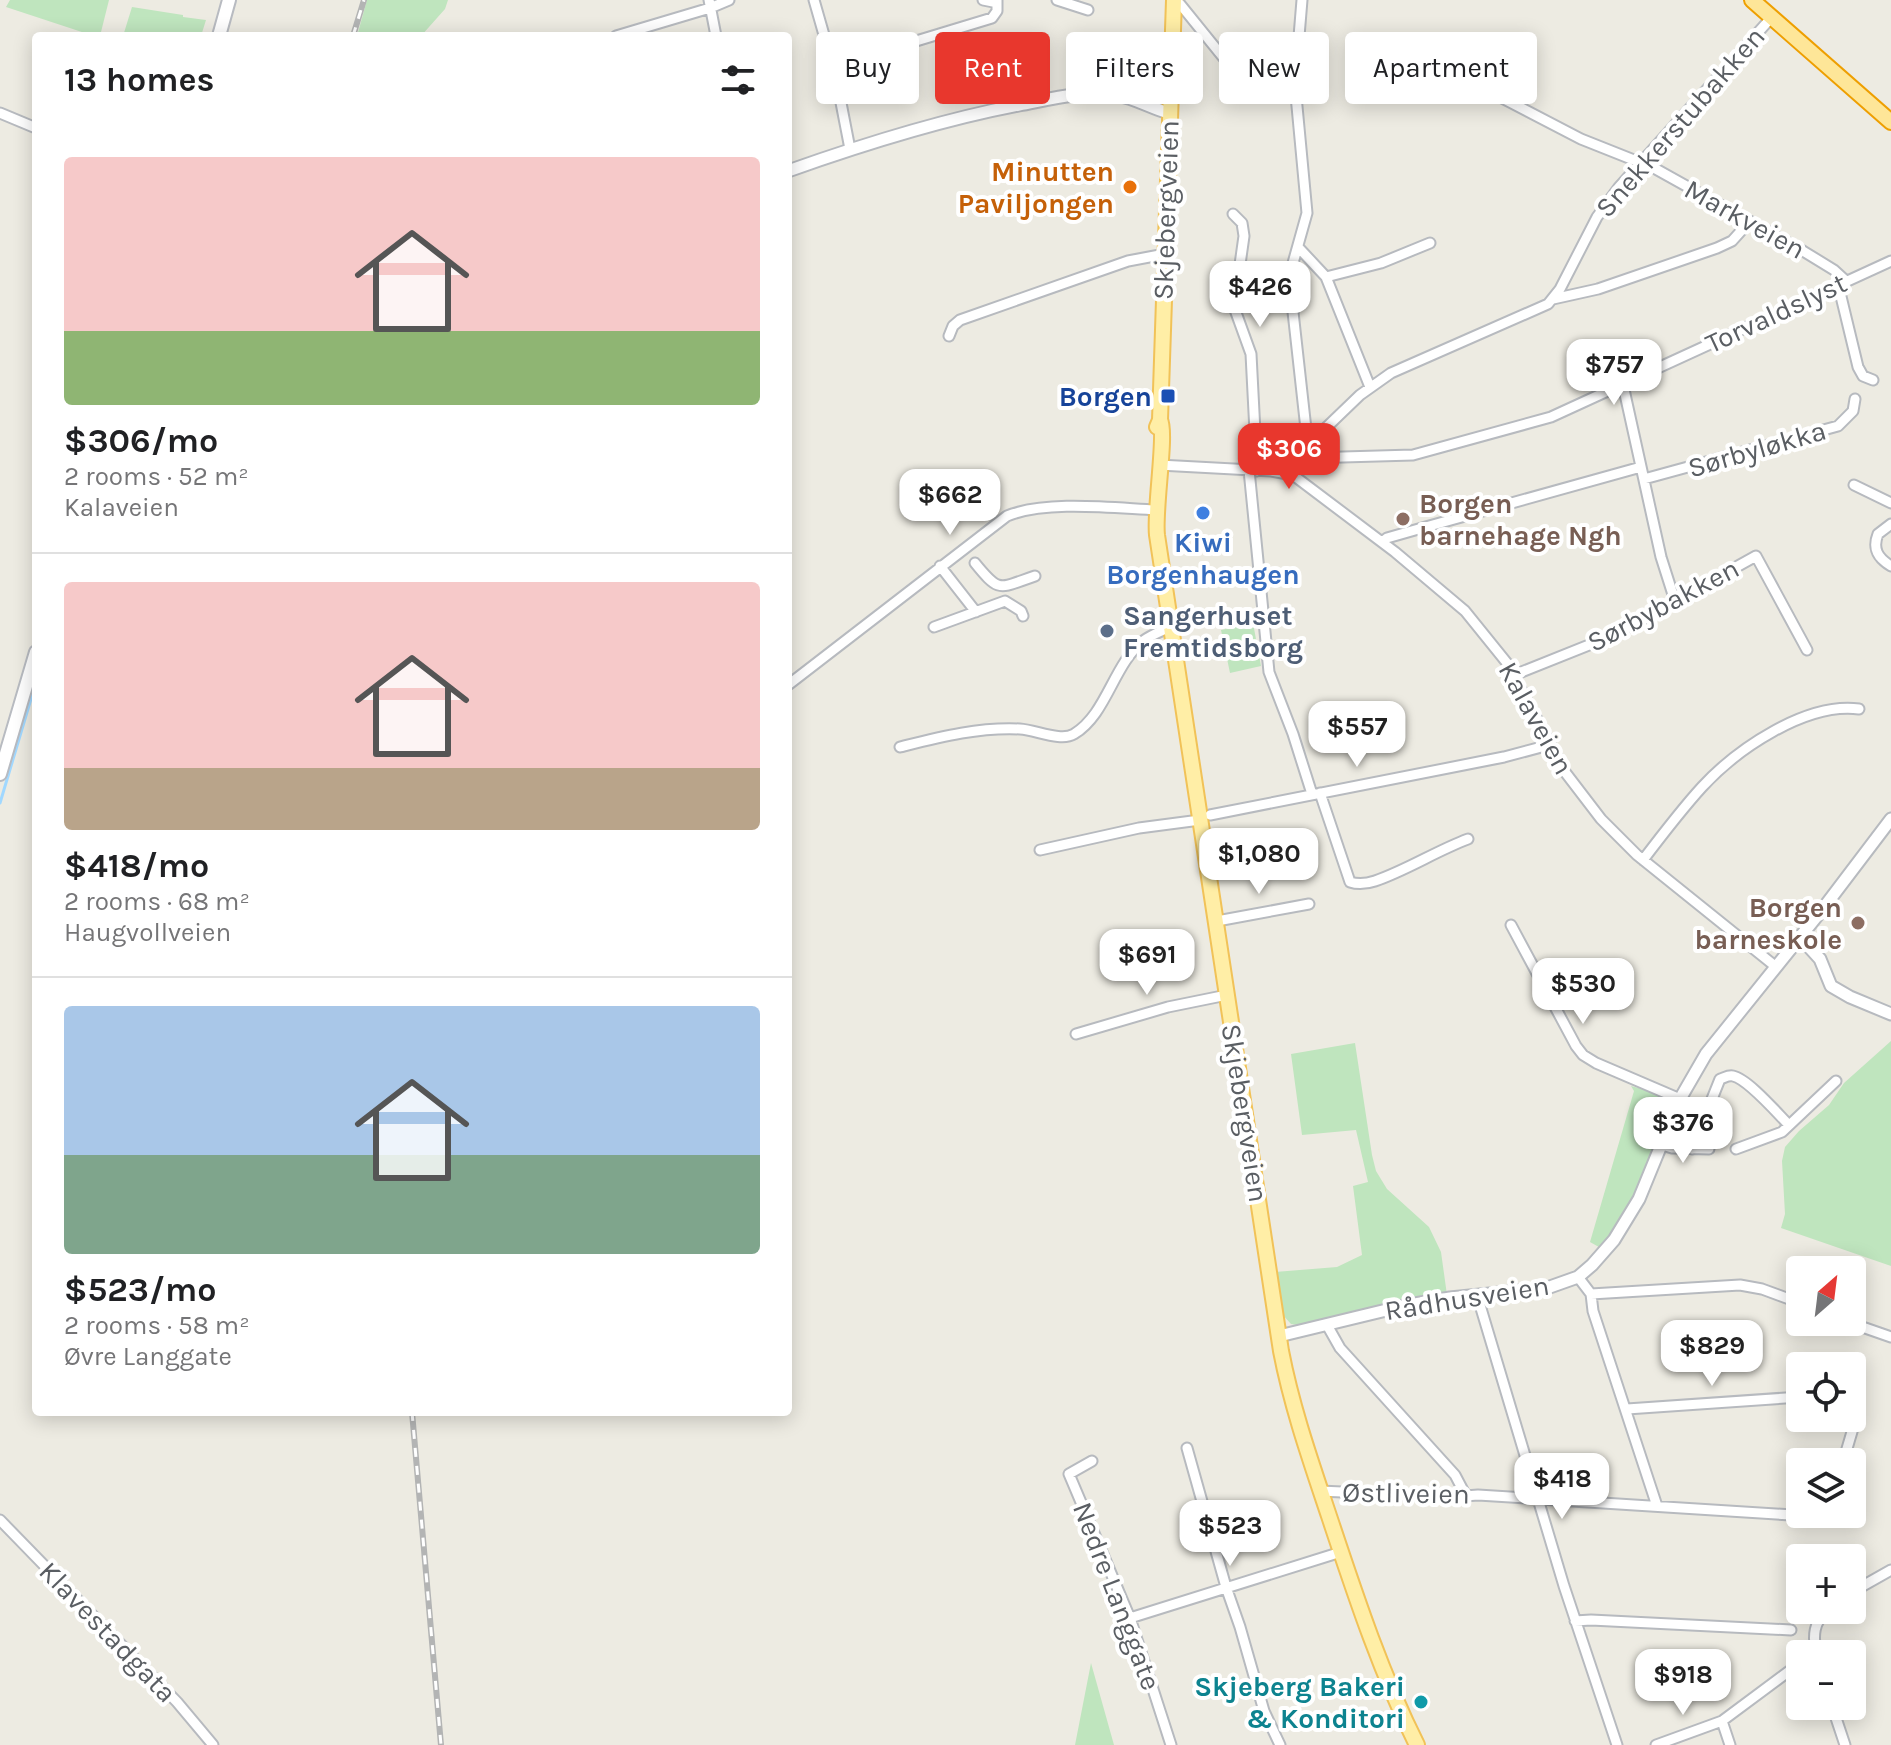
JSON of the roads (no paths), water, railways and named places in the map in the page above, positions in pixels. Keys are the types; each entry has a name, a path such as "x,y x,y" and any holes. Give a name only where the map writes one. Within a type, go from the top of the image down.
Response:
{"highway":[{"path":"1752,0 1891,122"}],"main road":[{"path":"220,32 229,0"},
{"name":"Skjebergveien","path":"1173,32 1174,1"},
{"name":"Skjebergveien","path":"1170,104 1160,420 1155,442 1159,464 1157,535 1170,627 1205,818 1227,995 1279,1336 1296,1416 1379,1663 1417,1745"},
{"path":"0,774 32,666"}],"street":[{"path":"628,32 729,0"},
{"path":"814,0 836,77 850,149"},
{"path":"919,40 992,18 997,11 997,0 983,0"},
{"path":"1057,0 1088,10"},
{"path":"1300,32 1302,0"},
{"path":"1174,1 1180,4 1219,52"},
{"path":"710,4 715,32"},
{"name":"Snekkerstubakken","path":"1553,299 1597,217 1641,162 1771,18"},
{"path":"792,170 970,114 1066,96"},
{"path":"1146,104 1169,113"},
{"path":"1159,464 1293,475 1300,463 1308,458 1293,312 1293,263 1307,213 1297,104"},
{"name":"Markveien","path":"1514,104 1618,156 1641,162 1750,221 1834,270 1842,283"},
{"path":"0,113 32,126"},
{"path":"1233,214 1242,223 1244,236 1234,307 1251,354 1253,471 1269,672 1350,882 1358,885 1374,882 1438,850 1468,839"},
{"path":"1307,446 1370,387 1400,368 1531,313 1553,299 1598,289 1717,248 1732,241 1750,221"},
{"path":"1326,277 1381,263 1430,243"},
{"path":"1298,247 1326,277 1370,387"},
{"path":"949,336 960,320 1128,261 1165,254"},
{"name":"Torvaldslyst","path":"1308,458 1413,455 1551,417 1891,261"},
{"path":"1842,283 1858,367 1863,376 1873,380"},
{"path":"1623,385 1661,557 1675,601"},
{"name":"Sørbyløkka","path":"1644,479 1838,426 1853,411 1855,399"},
{"path":"1382,542 1387,538 1641,467"},
{"name":"Kalaveien","path":"1293,475 1382,542 1465,611 1514,675 1549,745 1584,800 1643,860 1775,966"},
{"path":"1854,485 1891,503"},
{"path":"792,682 940,566 1015,512 1082,506 1156,510"},
{"path":"1891,524 1878,534 1875,546 1880,558 1891,566"},
{"name":"Sørbybakken","path":"1514,675 1614,635 1756,556 1807,650"},
{"path":"975,563 993,585 1001,587 1035,576"},
{"path":"940,566 976,612"},
{"path":"934,627 1005,601 1021,611 1023,616"},
{"path":"900,747 956,732 992,729 1024,730 1068,738 1078,733 1091,719 1124,665 1143,642 1170,627"},
{"path":"1643,860 1702,787 1739,755 1793,721 1843,707 1859,709"},
{"path":"1040,850 1504,757 1549,745"},
{"name":"Rådhusveien","path":"1279,1336 1403,1306 1547,1288 1578,1277 1606,1251 1630,1216 1649,1179 1680,1099 1706,1054 1891,819"},
{"path":"1217,921 1309,904"},
{"path":"1511,925 1583,1055 1680,1099"},
{"path":"1800,937 1820,959 1831,986 1891,1014"},
{"path":"1076,1034 1168,1007 1227,995"},
{"path":"1692,1149 1720,1079 1724,1077 1734,1076 1745,1082 1789,1125"},
{"path":"1736,1149 1776,1135 1836,1081"},
{"path":"1662,1145 1709,1149"},
{"path":"1578,1277 1591,1294 1593,1311 1657,1506"},
{"path":"1591,1294 1740,1285 1786,1298"},
{"path":"1477,1295 1575,1621 1617,1745"},
{"path":"1327,1325 1340,1348 1455,1475 1465,1494"},
{"path":"1866,1328 1891,1337"},
{"path":"1627,1409 1786,1398"},
{"path":"1187,1448 1264,1711 1280,1745"},
{"name":"Nedre Langgate","path":"1092,1461 1069,1474 1130,1618 1171,1745"},
{"name":"Østliveien","path":"1320,1491 1452,1497 1465,1494 1786,1515"},
{"name":"Klavestadgata","path":"0,1520 177,1702 213,1745"},
{"path":"1130,1618 1341,1552"},
{"path":"1866,1584 1891,1570"},
{"path":"1575,1621 1791,1630"},
{"path":"1656,1745 1722,1721 1786,1673"},
{"path":"1837,1720 1845,1745"},
{"path":"1722,1721 1730,1745"}],"waterway":[{"path":"0,803 32,695"}],"railway":[{"path":"354,32 364,0"},
{"path":"412,1416 441,1745"}],"place":[{"name":"Minutten Paviljongen","path":"1130,187"},
{"name":"Borgen","path":"1168,396"},
{"name":"Kiwi Borgenhaugen","path":"1203,513"},
{"name":"Borgen barnehage Ngh","path":"1403,519"},
{"name":"Sangerhuset Fremtidsborg","path":"1107,631"},
{"name":"Borgen barneskole","path":"1858,923"},
{"name":"Skjeberg Bakeri & Konditori","path":"1421,1702"}]}
